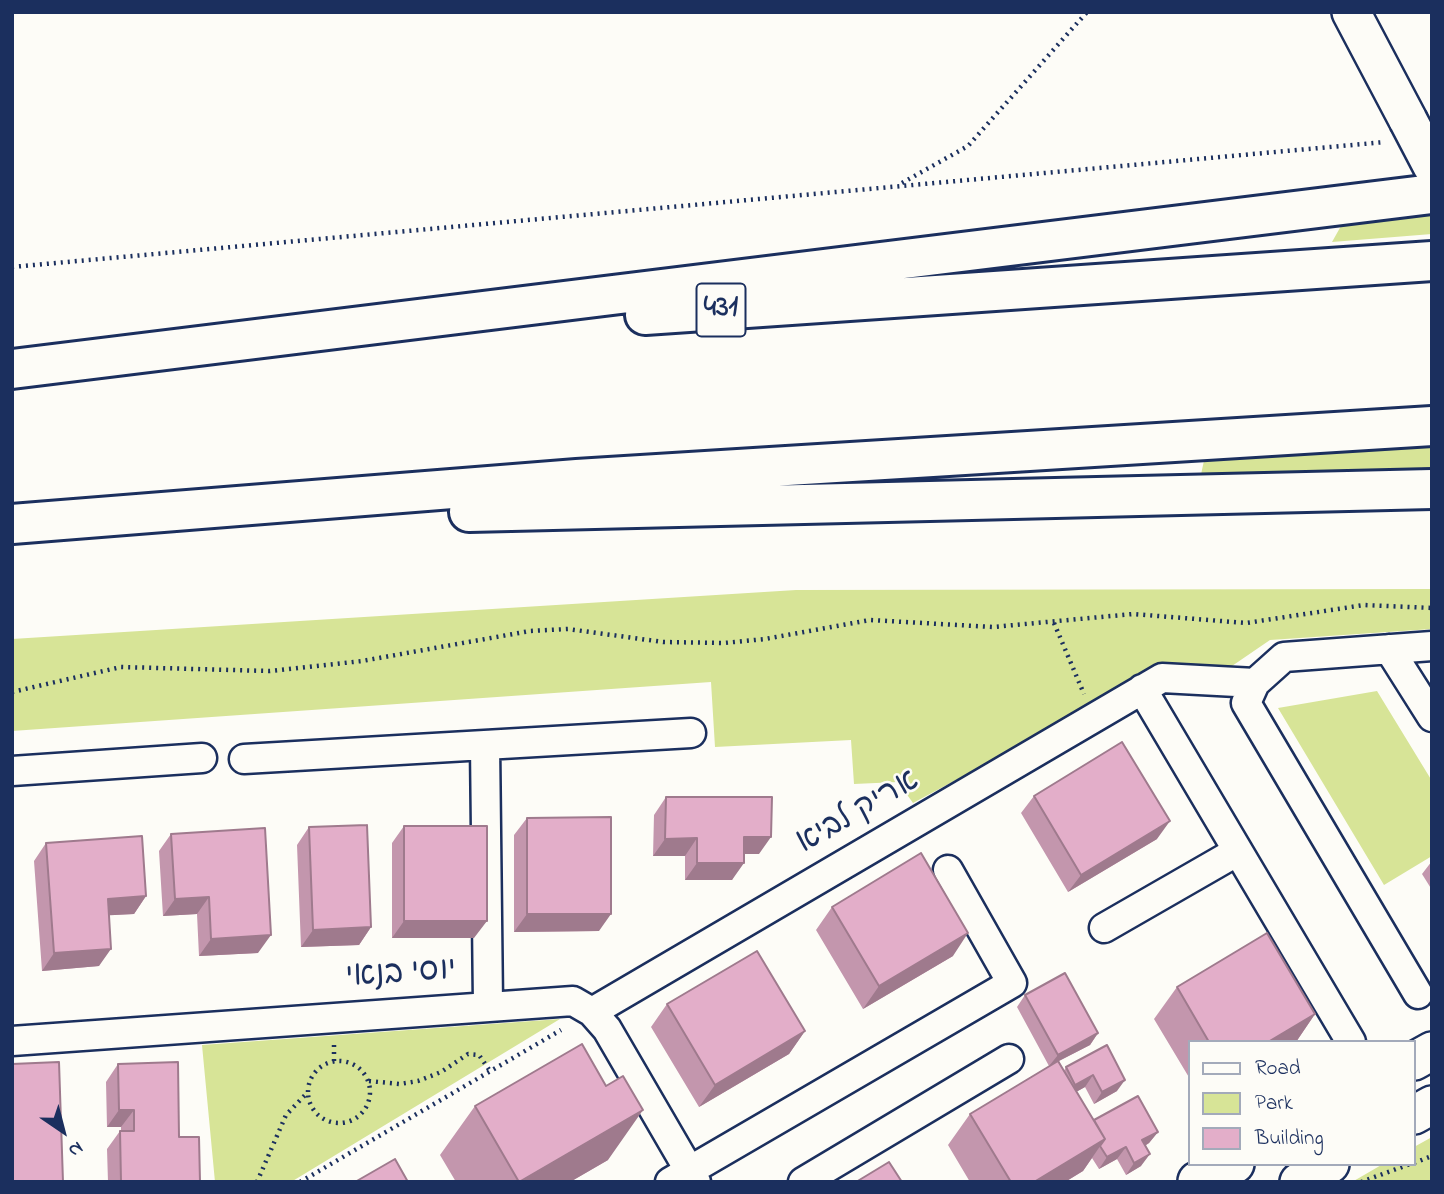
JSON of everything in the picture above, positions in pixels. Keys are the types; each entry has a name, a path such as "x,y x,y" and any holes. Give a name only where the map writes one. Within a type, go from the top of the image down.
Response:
{"highway":[{"path":"12,371 1432,194"},
{"name":"431","path":"12,371 537,323 1432,261"},
{"path":"12,525 577,479 1432,426"},
{"path":"12,525 906,499 1432,489"}],"main road":[{"path":"1351,12 1400,131 1432,166"},
{"path":"1416,1060 1432,1051"},
{"path":"1416,1114 1432,1105"},
{"path":"1177,1182 1198,1182 1231,1166"},
{"path":"1299,1182 1326,1166"}],"street":[{"path":"1418,994 1246,703 1255,683 1284,657 1432,646"},
{"path":"1389,649 1432,717"},
{"name":"אריק לביא","path":"592,1012 1152,683"},
{"path":"1255,683 1152,683 1238,851 1350,1040"},
{"path":"244,759 691,733"},
{"path":"485,745 488,1004"},
{"path":"12,771 202,758"},
{"path":"1104,928 1238,851"},
{"path":"592,1012 607,1029 685,1178 1012,983 948,870"},
{"name":"יוסי בנאי","path":"12,1041 488,1004 573,1001 592,1012"},
{"path":"803,1182 1009,1059"}],"path":[{"path":"898,185 968,146 1087,12"},
{"path":"12,267 898,185 1400,131"},
{"path":"12,692 121,667 270,670 362,661 530,631 568,629 663,642 724,643 765,639 870,620 993,627 1054,624 1133,614 1246,623 1364,606 1432,608"},
{"path":"1054,624 1095,717"},
{"path":"300,1182 592,1012"},
{"path":"257,1182 286,1115 308,1092 317,1070 334,1061 355,1065 369,1081 400,1084 442,1072 468,1054 479,1055 490,1071"},
{"path":"308,1092 310,1103 324,1119 345,1122 361,1114 367,1105 369,1081"},
{"path":"1361,1182 1404,1166"}],"green space":[{"path":"1432,213 1432,234 1332,242 1341,226"},
{"path":"1432,444 1432,472 1200,479 1205,456"},
{"path":"1432,589 1432,629 1270,640 1232,666 1169,666 913,803 898,782 854,784 851,740 715,747 711,682 12,731 12,639 796,590"},
{"path":"1377,691 1432,781 1432,856 1384,885 1278,708"},
{"path":"560,1019 291,1182 215,1182 202,1045"},
{"path":"1432,1137 1430,1182 1352,1182 1380,1166 1416,1166 1416,1146"}],"building":[{"path":"1122,742 1170,821 1081,875 1034,796"},
{"path":"666,797 772,797 771,837 744,837 744,863 697,863 697,838 665,839"},
{"path":"611,817 611,914 527,914 527,818"},
{"path":"367,825 371,927 313,930 309,827"},
{"path":"404,826 487,826 487,921 404,921"},
{"path":"265,828 271,935 211,939 209,897 175,899 171,834"},
{"path":"142,836 146,896 108,899 111,949 54,953 46,843"},
{"path":"921,853 968,933 879,986 832,907"},
{"path":"1267,933 1315,1014 1271,1040 1208,1040 1177,987"},
{"path":"757,951 805,1031 715,1085 667,1004"},
{"path":"1065,973 1098,1033 1058,1055 1025,995"},
{"path":"582,1044 606,1086 623,1076 643,1110 519,1182 475,1106"},
{"path":"1107,1045 1125,1080 1102,1092 1093,1075 1075,1085 1066,1067"},
{"path":"1058,1061 1105,1139 1034,1182 1011,1182 970,1114"},
{"path":"59,1062 63,1182 12,1182 12,1064"},
{"path":"178,1062 179,1137 199,1137 200,1182 121,1182 120,1131 134,1131 134,1110 119,1110 118,1064"},
{"path":"1138,1096 1158,1132 1142,1140 1150,1154 1134,1163 1126,1147 1107,1157 1100,1146 1105,1139 1094,1120"},
{"path":"395,1159 408,1182 355,1182"},
{"path":"889,1162 902,1182 856,1182"}]}
